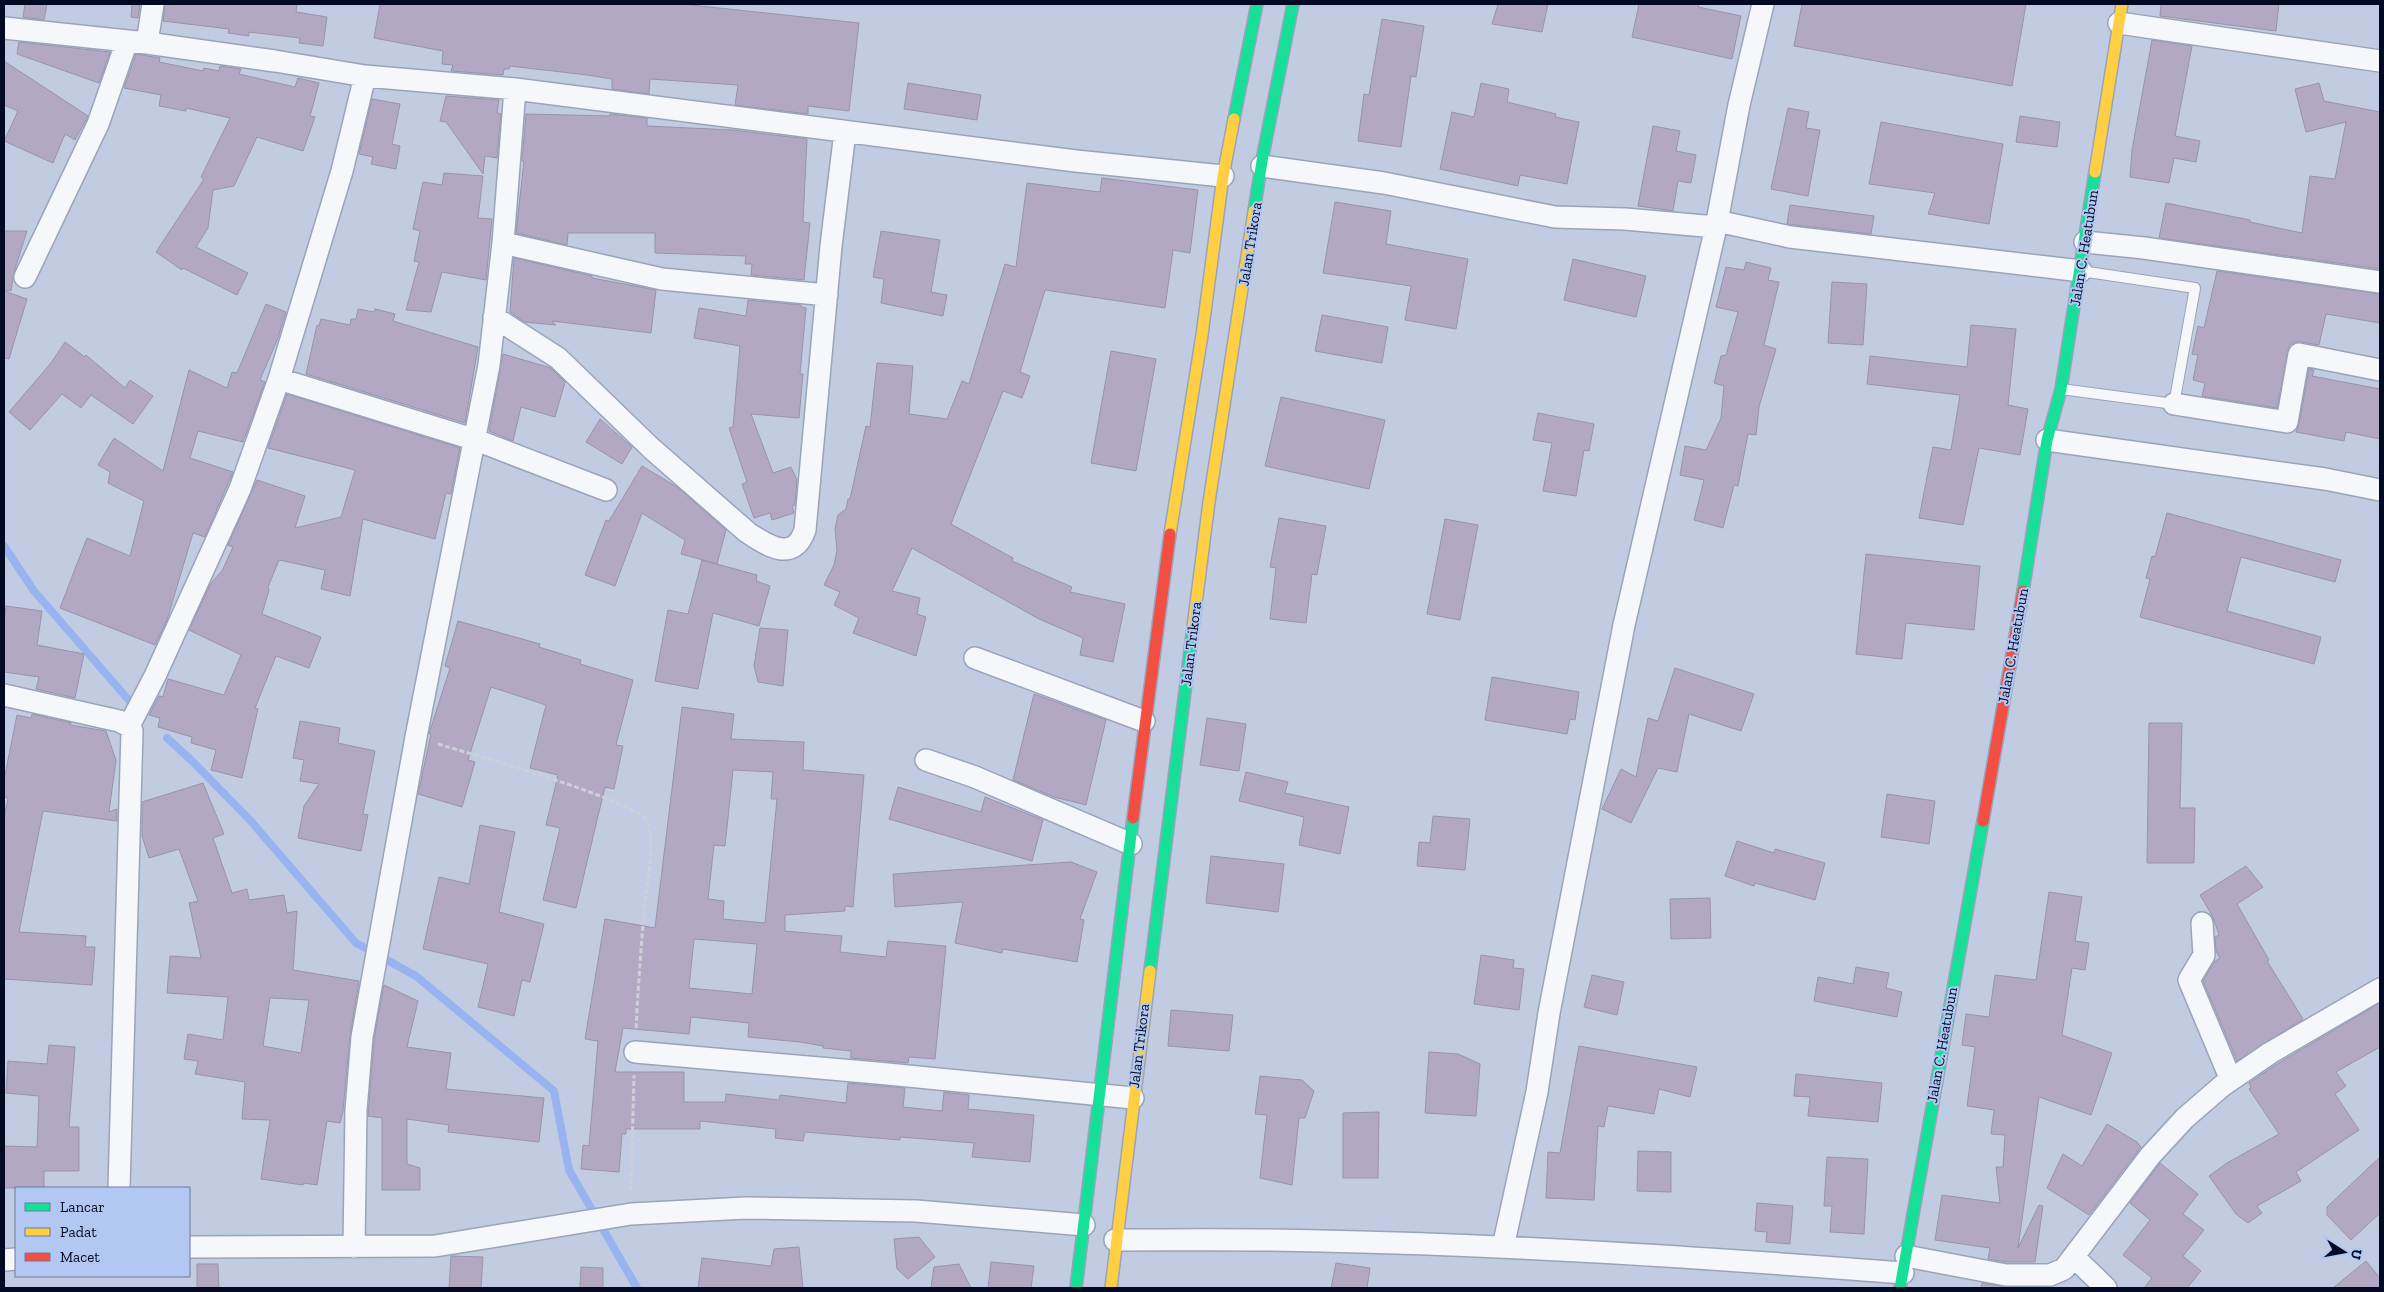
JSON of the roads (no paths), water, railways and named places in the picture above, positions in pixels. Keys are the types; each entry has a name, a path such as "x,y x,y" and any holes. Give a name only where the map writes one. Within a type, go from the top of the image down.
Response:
{"main road":[{"path":"1076,1288 1098,1094 1165,564 1202,335 1224,176 1257,4"},
{"name":"Jalan Trikora","path":"1111,1288 1115,1240 1209,502 1262,166 1293,4"},
{"name":"Jalan C. Heatubun","path":"1903,1272 1970,883 2032,542 2047,440 2061,389 2120,13"}],"street":[{"path":"25,278 137,42 153,4"},
{"path":"1503,1247 1536,1092 1560,953 1624,625 1716,224 1739,105 1763,4"},
{"path":"2120,13 2380,61"},
{"path":"4,28 137,42 276,61 365,76 515,90 1076,161 1224,176"},
{"path":"129,726 240,489 279,378 342,171 365,76"},
{"path":"354,1247 356,1110 362,1037 416,737 476,440 489,365 503,244 515,90"},
{"path":"494,317 558,358 651,448 747,532 764,544 777,549 792,548 802,541 805,530 827,295 845,132"},
{"path":"1262,166 1384,183 1555,218 1625,219 1716,224 1790,237 2081,271"},
{"path":"2085,242 2144,248 2380,282"},
{"path":"503,244 662,279 827,295"},
{"path":"2174,404 2287,422 2299,354 2380,370"},
{"path":"279,378 476,440 606,490"},
{"path":"2047,440 2325,479 2380,490"},
{"path":"974,658 1144,721"},
{"path":"4,695 119,721 129,726 134,737 119,1187"},
{"path":"926,760 975,777 1131,844"},
{"path":"2202,923 2204,955 2189,980 2232,1080"},
{"path":"1115,1240 1321,1241 1503,1247 1692,1257 1903,1272 2033,1277 2050,1275 2064,1269 2112,1203 2150,1156 2185,1118 2232,1080 2270,1053 2380,989"},
{"path":"634,1052 1133,1098"},
{"path":"190,1247 435,1246 631,1214 746,1208 842,1209 971,1214 1084,1225"},
{"path":"2074,1257 2106,1288"}],"lane":[{"path":"2061,389 2174,404 2195,288 2081,271"}],"waterway":[{"path":"4,546 34,591 133,705"},
{"path":"167,738 249,819 356,943 416,976 554,1091 569,1170 637,1288"}]}
